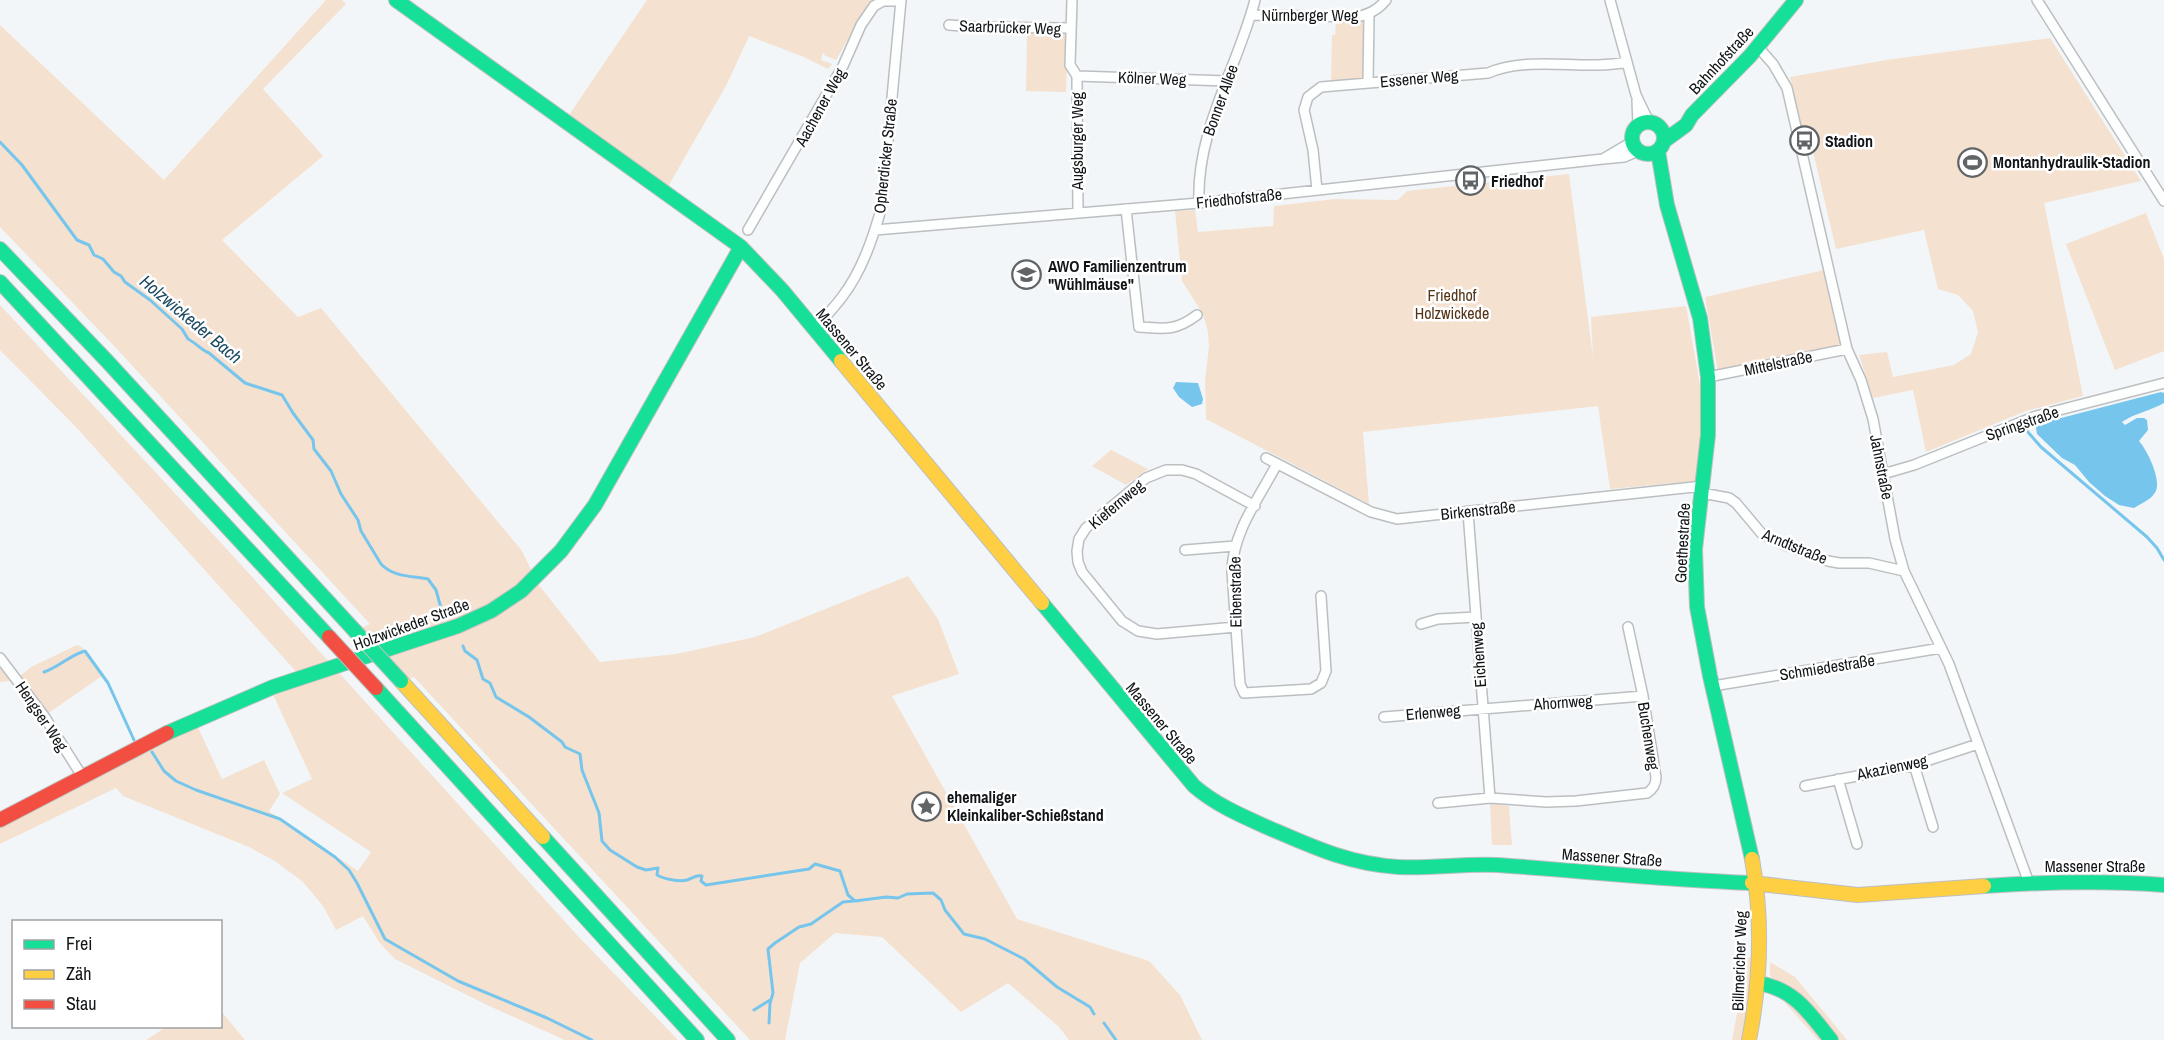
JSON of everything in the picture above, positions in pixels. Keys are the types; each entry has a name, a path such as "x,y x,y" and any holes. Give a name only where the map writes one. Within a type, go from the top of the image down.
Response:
{"main road":[{"name":"Massener Straße","path":"396,0 741,247 782,290 1194,786 1208,798 1328,854 1367,863 1400,867 1495,865 1756,883 1864,896 2029,883 2128,882 2164,885"},
{"name":"Bahnhofstraße","path":"1650,145 1686,125 1692,115 1717,92 1758,47 1796,0"},
{"path":"1644,123 1658,125 1650,145 1634,129 1644,123"},
{"name":"Goethestraße","path":"1650,145 1698,311 1708,378 1710,430 1695,542 1695,584 1702,643 1756,883"},
{"name":"Holzwickeder Straße","path":"0,820 182,725 236,701 291,681 446,632 500,606 521,591 550,565 595,505 741,247"},
{"path":"0,249 107,361 728,1040"},
{"path":"0,282 376,688 697,1040"},
{"name":"Billmericher Weg","path":"1749,1040 1758,983 1760,928 1756,883"},
{"path":"1758,983 1785,989 1812,1016 1831,1040"}],"street":[{"name":"Augsburger Weg","path":"1072,0 1070,65 1077,76 1078,213"},
{"name":"Bonner Allee","path":"1199,203 1198,187 1204,146 1255,0"},
{"name":"Nürnberger Weg","path":"1251,15 1357,17 1369,14 1381,7 1386,0"},
{"path":"1610,0 1644,123"},
{"path":"2037,0 2164,201"},
{"name":"Aachener Weg","path":"748,230 843,66 861,25 874,6 883,1 901,1"},
{"name":"Opherdicker Straße","path":"814,330 847,289 860,268 876,230 882,206 901,1"},
{"name":"Nürnberger Weg","path":"1368,83 1369,14"},
{"name":"Saarbrücker Weg","path":"949,25 1071,28"},
{"name":"Jahnstraße","path":"1758,47 1773,64 1787,88 1847,349 1867,399 1895,539 1904,571 1949,664 2029,883"},
{"name":"Essener Weg","path":"1317,190 1313,150 1305,116 1306,101 1311,93 1321,87 1488,73 1504,66 1607,66 1627,62"},
{"name":"Kölner Weg","path":"1077,76 1227,81"},
{"name":"Friedhofstraße","path":"876,230 1199,203 1603,159 1650,145"},
{"path":"1126,209 1139,327 1182,326 1197,315"},
{"name":"Mittelstraße","path":"1708,378 1847,349"},
{"name":"Springstraße","path":"1883,474 1914,465 2036,417 2164,383"},
{"name":"Birkenstraße","path":"1266,458 1383,517 1404,518 1702,489"},
{"name":"Eibenstraße","path":"1277,464 1235,546 1232,572 1240,684 1244,693 1311,689 1321,683 1326,671 1321,596"},
{"name":"Kiefernweg","path":"1236,627 1157,634 1144,633 1132,628 1116,615 1082,572 1077,557 1077,546 1082,533 1091,523 1140,482 1159,472 1174,470 1189,472 1255,506"},
{"name":"Arndtstraße","path":"1702,489 1736,503 1761,534 1780,543 1828,561 1869,563 1904,571"},
{"name":"Eichenweg","path":"1468,512 1490,798"},
{"path":"1185,550 1235,546"},
{"path":"1421,624 1438,619 1476,617"},
{"name":"Buchenweg","path":"1490,798 1546,802 1612,798 1647,793 1656,784 1643,696 1628,627"},
{"name":"Schmiedestraße","path":"1713,686 1941,648"},
{"name":"Hengser Weg","path":"0,658 44,716 82,776"},
{"name":"Ahornweg","path":"1482,708 1643,696"},
{"name":"Erlenweg","path":"1384,717 1482,708"},
{"name":"Akazienweg","path":"1805,786 1914,765 1978,744"},
{"path":"1914,765 1933,827"},
{"path":"1838,779 1857,844"},
{"path":"1438,803 1490,798"}],"green space":[{"path":"326,0 342,0 346,4 263,89 323,156 222,240 298,317 321,308 522,551 538,584 600,662 676,654 755,637 908,576 938,619 959,674 892,696 1017,919 1149,961 1180,995 1202,1040 1069,1040 1059,1027 1008,983 961,1012 882,937 835,933 800,963 785,1040 750,1040 414,677 401,681 355,631 370,624 116,348 0,227 0,25 164,180"},
{"path":"647,0 874,0 868,5 836,60 824,55 823,52 821,60 832,64 828,69 804,57 749,36 727,84 666,190 565,121"},
{"path":"1336,21 1362,21 1365,25 1364,75 1361,79 1331,82 1332,35 1335,35"},
{"path":"1027,32 1068,33 1066,92 1026,91"},
{"name":"Montanhydraulik-Stadion","path":"2050,38 2141,181 2044,203 2083,396 2026,411 1926,452 1913,390 1873,398 1859,355 1887,352 1893,377 1954,365 1971,354 1978,332 1973,311 1958,295 1938,289 1924,230 1836,249 1811,143 1804,142 1790,77 1886,60"},
{"name":"Friedhof Holzwickede","path":"1569,174 1593,357 1591,317 1686,306 1700,384 1701,429 1696,481 1610,489 1598,406 1363,432 1369,504 1206,419 1205,381 1209,346 1208,332 1203,314 1182,281 1175,211 1195,210 1198,232 1273,226 1274,206 1335,199 1398,200 1407,191"},
{"path":"2146,213 2164,259 2164,351 2115,370 2066,244"},
{"path":"1824,270 1841,346 1718,372 1705,297"},
{"path":"0,305 223,545 577,935 678,1040 565,1040 487,1005 395,959 379,942 363,916 336,930 323,906 303,882 275,861 249,847 123,796 116,788 0,844 0,811 82,776 194,719 222,779 264,760 280,794 269,811 358,871 371,852 282,793 312,779 270,688 301,677 76,427 0,350"},
{"path":"1111,450 1148,469 1126,485 1092,466"},
{"path":"77,645 82,647 102,676 44,716 12,681 0,682 0,658 16,679 31,667"},
{"path":"1490,803 1509,806 1512,845 1492,845"},
{"path":"1753,957 1751,997 1744,1040 1732,1040 1742,987 1743,958"},
{"path":"1770,962 1795,977 1847,1040 1818,1040 1779,996 1770,975"},
{"path":"222,1012 245,1040 146,1040 164,1028 222,1028"}],"water":[{"path":"1176,382 1198,383 1203,399 1202,404 1192,407 1179,397 1173,388"},
{"path":"2164,393 2164,403 2122,422 2125,425 2137,418 2147,420 2148,430 2139,441 2150,459 2157,482 2157,489 2152,496 2134,508 2119,505 2105,496 2075,465 2062,458 2037,434 2038,424"}],"waterway":[{"name":"Holzwickeder Bach","path":"0,142 22,165 77,240 89,245 94,255 103,259 125,282 150,300 182,329 188,339 245,383 282,395 313,440 314,449 331,471 341,494 358,520 361,531 381,564 397,574 428,579 436,590 441,608 446,614"},
{"path":"2017,428 2027,431 2041,447 2147,537 2164,560"},
{"name":"Holzwickeder Bach","path":"463,646 465,651 477,660 483,679 490,683 496,697 529,717 562,742 565,747 580,754 582,770 599,813 602,841 610,850 637,867 646,870 658,868 657,875 676,880 702,876 701,881 706,885 809,869 815,864 840,871 848,895 855,901 933,893 941,900 945,910 964,934 985,939 1024,959 1057,987 1090,1007 1094,1014"},
{"path":"44,672 85,651 108,683 134,740"},
{"path":"152,752 164,771 176,781 280,819 335,857 349,870 357,883 385,939 458,981 547,1018 592,1040"},
{"path":"769,1023 773,993 768,949 799,927 811,924 843,902 854,901"},
{"path":"754,1010 770,1000"},
{"name":"Holzwickeder Bach","path":"1104,1023 1116,1040"}],"traffic: fast":[{"path":"396,0 741,247 782,290 841,361"},
{"path":"1664,141 1686,125 1692,115 1750,56 1796,0"},
{"path":"1648,122 1660,126 1664,138 1660,150 1648,154 1636,150 1632,138 1636,126 1648,122"},
{"path":"1658,151 1667,205 1700,318 1708,377 1708,435 1695,549 1697,607 1710,676 1752,859"},
{"path":"167,733 273,687 458,626 491,611 521,591 561,551 595,505 741,247"},
{"path":"0,249 107,361 355,631"},
{"path":"0,282 329,637"},
{"path":"1042,603 1194,786 1230,810 1316,848 1363,862 1398,867 1498,865 1752,883"},
{"path":"355,631 401,681"},
{"path":"376,688 697,1040"},
{"path":"543,837 728,1040"},
{"path":"1984,886 2074,882 2164,885"},
{"path":"1758,983 1771,986 1792,997 1831,1040"}],"traffic: slow":[{"path":"841,361 1042,603"},
{"path":"401,681 543,837"},
{"path":"1749,1040 1756,995 1759,950 1758,904 1752,859"},
{"path":"1752,883 1858,895 1984,886"}],"traffic: jam":[{"path":"329,637 376,688"},
{"path":"0,820 167,733"}],"place":[{"name":"Stadion","path":"1804,141"},
{"name":"Montanhydraulik-Stadion","path":"1972,162"},
{"name":"Friedhof","path":"1470,181"},
{"name":"AWO Familienzentrum \"Wühlmäuse\"","path":"1027,275"},
{"name":"ehemaliger Kleinkaliber-Schießstand","path":"926,806"}]}
